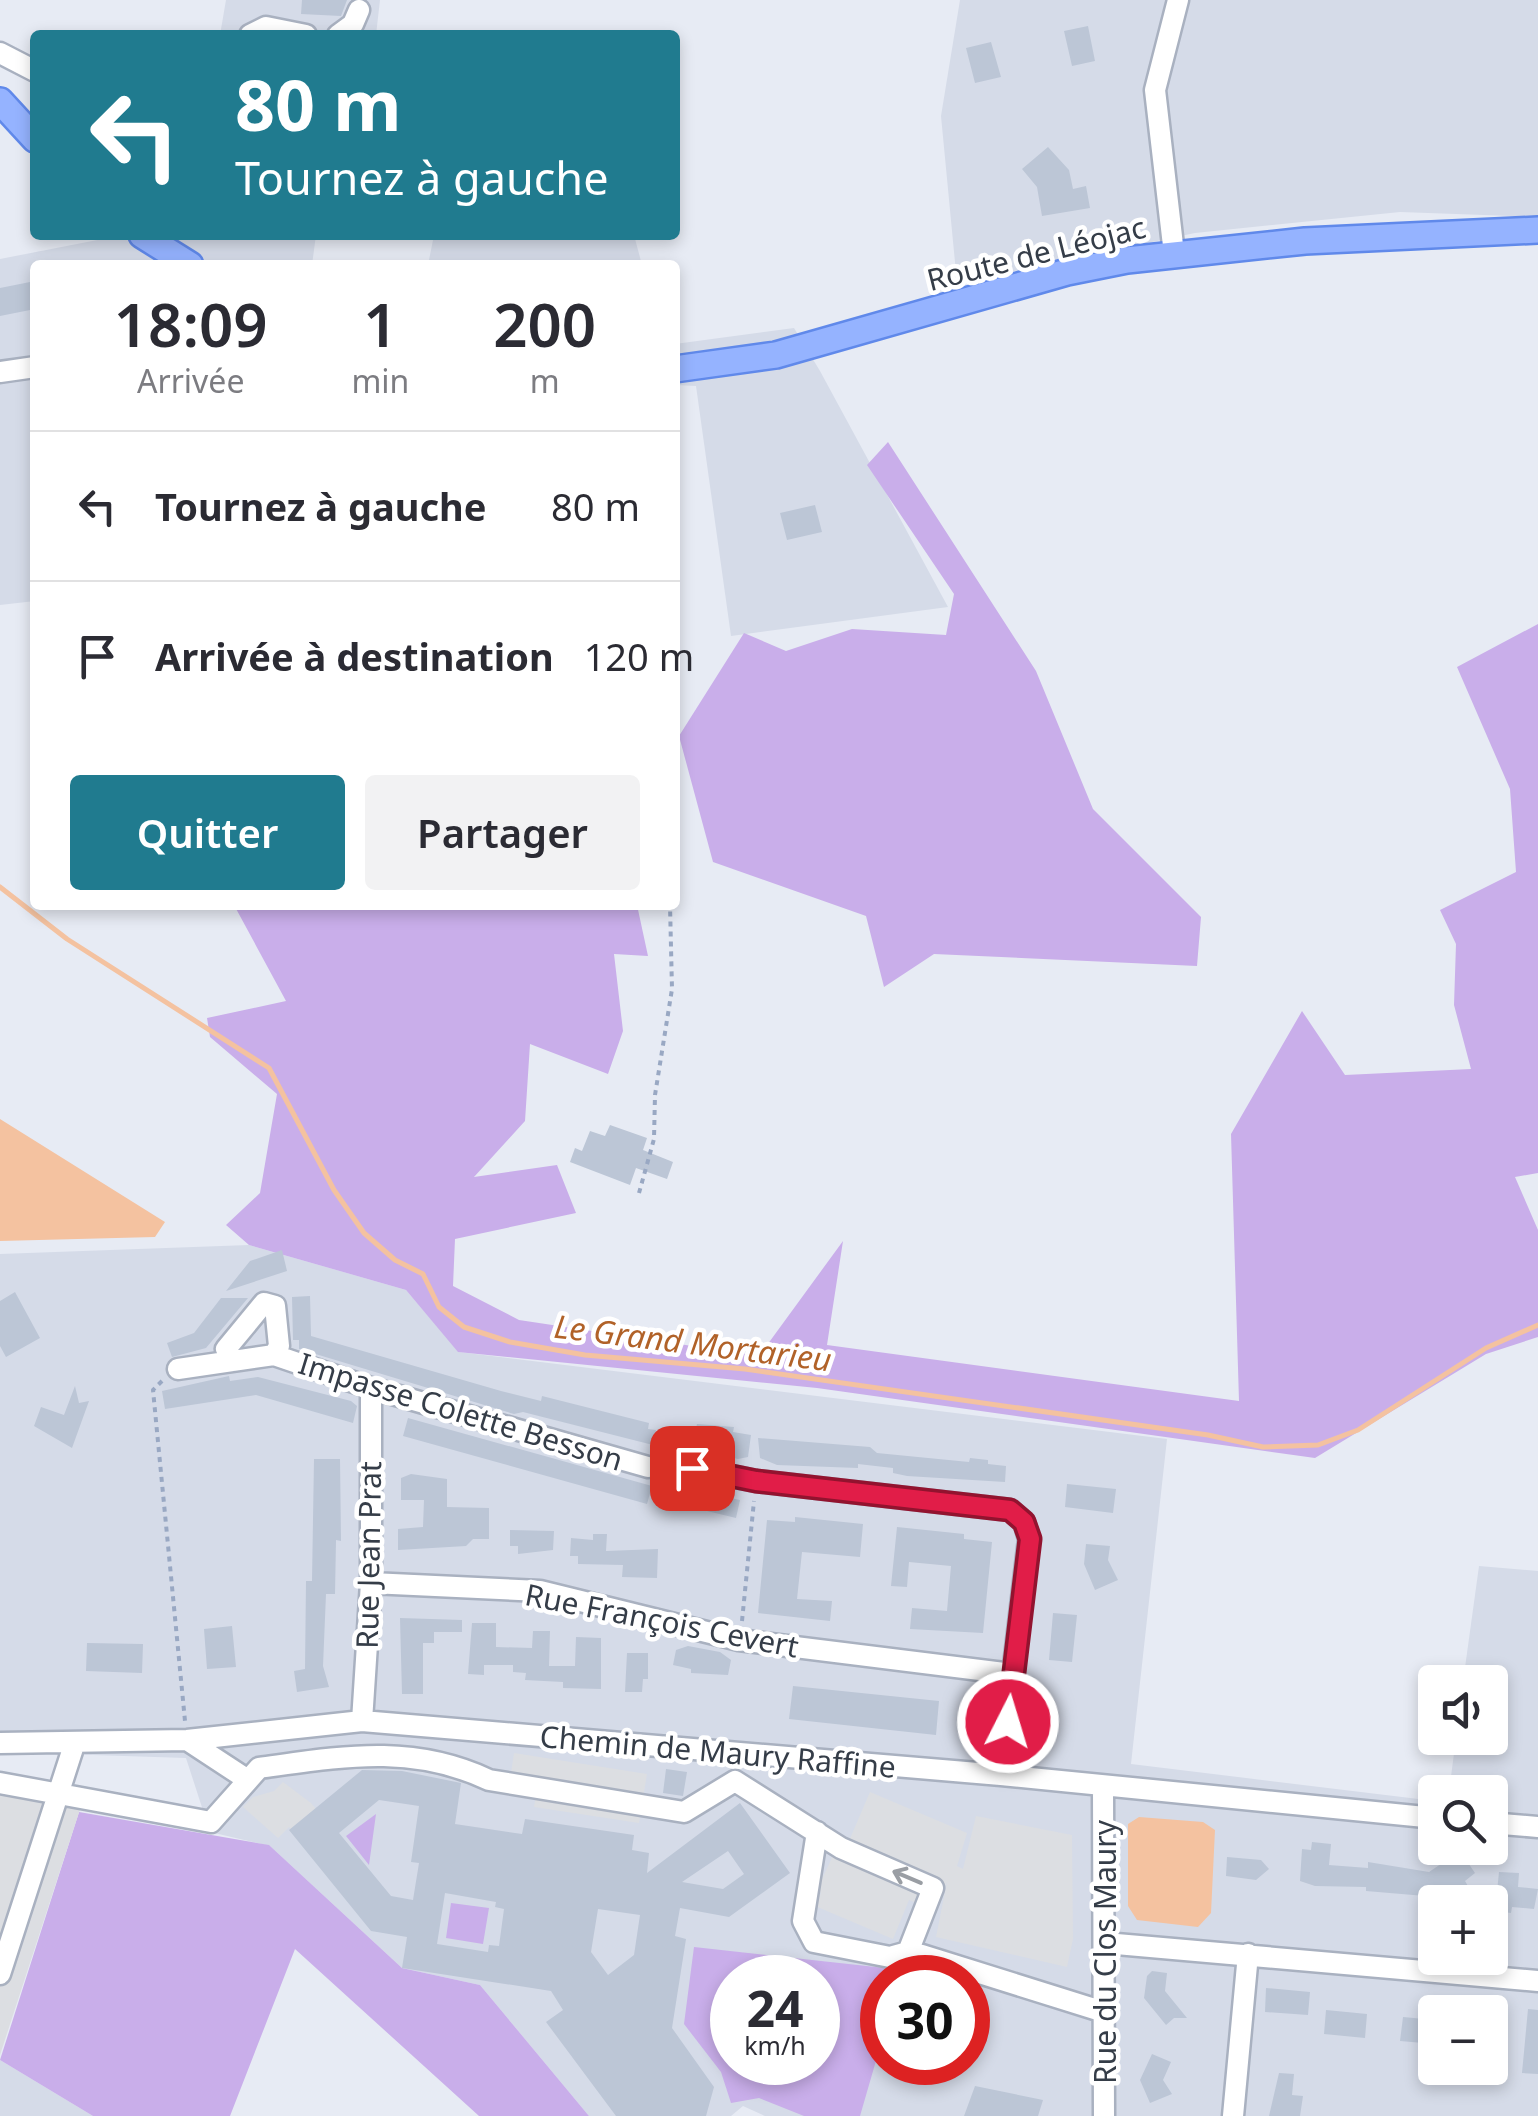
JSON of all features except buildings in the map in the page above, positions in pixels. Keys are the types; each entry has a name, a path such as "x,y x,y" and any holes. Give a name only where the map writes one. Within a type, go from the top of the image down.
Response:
{"main road":[{"path":"0,101 30,134"},
{"name":"Route de Léojac","path":"680,368 776,356 1067,272 1174,254 1305,241 1538,230"},
{"path":"150,240 182,260"}],"street":[{"path":"1174,254 1156,90 1178,0"},
{"path":"345,30 353,24 359,10"},
{"path":"0,53 30,68"},
{"path":"0,372 30,368"},
{"name":"Impasse Colette Besson","path":"233,1361 226,1349 264,1304 274,1306 279,1346 274,1355"},
{"name":"Impasse Colette Besson","path":"178,1369 274,1355 371,1388 648,1467"},
{"name":"Rue Jean Prat","path":"362,1721 370,1583 371,1388"},
{"path":"692,1468 756,1481 1010,1510 1024,1522 1030,1539 1002,1775"},
{"name":"Rue François Cevert","path":"370,1583 540,1591 740,1640 1012,1674"},
{"name":"Chemin de Maury Raffine","path":"0,1743 187,1740 362,1721 1002,1775 1418,1816"},
{"path":"187,1740 248,1780"},
{"path":"0,1974 75,1742"},
{"path":"0,1783 211,1822 258,1768 375,1752 459,1766 489,1780 684,1812 735,1780 841,1848 933,1888 908,1952"},
{"name":"Rue du Clos Maury","path":"1104,1788 1104,2116"},
{"path":"1508,1824 1538,1827"},
{"path":"817,1832 803,1921 814,1942 890,1957 908,1952 1104,2012"},
{"path":"1104,1943 1538,1981"},
{"path":"1233,2116 1248,1954"}],"path":[{"path":"640,1194 654,1139 654,1095 672,990 670,910"},
{"path":"178,1369 153,1390 187,1740"},
{"path":"740,1640 756,1481"}],"shaded area":[{"path":"226,0 380,0 377,30 221,30"},
{"path":"960,0 1538,0 1538,217 1400,212 1195,233 957,283 941,116"},
{"path":"97,240 315,240 313,260 30,260 30,602 0,605 0,259"},
{"path":"433,240 635,240 641,260 429,260"},
{"path":"794,328 948,607 731,636 696,386 680,385 680,343"},
{"path":"888,442 1036,671 1093,809 1201,917 1197,966 934,954 884,987 866,916 713,862 680,734 744,633 786,651 852,629 946,635 954,594 867,465"},
{"path":"1538,624 1538,1173 1515,1177 1538,1230 1538,1337 1486,1354 1315,1458 817,1388 458,1352 406,1290 249,1245 226,1225 260,1193 277,1094 210,1037 207,1018 286,1001 237,910 638,910 648,956 614,954 623,1031 608,1074 530,1044 525,1121 474,1177 557,1165 576,1213 455,1239 453,1286 519,1320 759,1356 843,1241 827,1345 1239,1401 1231,1134 1302,1011 1345,1075 1471,1069 1454,1005 1456,944 1440,910 1516,872 1510,789 1457,667"},
{"path":"0,1119 165,1222 155,1237 0,1241"},
{"path":"249,1245 406,1290 459,1352 1167,1439 1131,1764 1418,1799 1418,1865 1508,1865 1508,1775 1451,1775 1454,1755 1508,1755 1508,1665 1465,1665 1479,1566 1538,1571 1538,2116 765,2116 743,2106 731,2116 589,2116 480,1985 402,1968 270,1846 210,1832 186,1758 0,1752 0,1254"},
{"path":"514,1753 647,1774 639,1823 534,1807 536,1795 511,1773"},
{"path":"0,1775 87,1788 0,2055"},
{"path":"283,1782 311,1803 390,1898 373,1929 289,1827 278,1838 243,1807 253,1797 274,1791"},
{"path":"870,1792 967,1833 957,1866 963,1869 976,1816 1072,1835 1073,1939 1067,1967 936,1937 947,1882 935,1911 909,1900 893,1939 815,1906 821,1893 817,1890 841,1838 849,1841"},
{"path":"79,1812 269,1845 402,1968 480,1985 589,2116 479,2116 295,1949 230,2116 93,2116 0,2060"},
{"path":"376,1814 369,1865 346,1836"},
{"path":"1139,1817 1203,1822 1215,1830 1211,1913 1198,1927 1137,1920 1128,1906 1128,1824"},
{"path":"451,1903 489,1908 483,1944 446,1938"},
{"path":"694,1947 767,1955 710,1955 710,2058 684,2024"},
{"path":"840,1963 860,1965 860,2085 869,2085 860,2116 804,2116 759,2098 731,2103 725,2085 840,2085"},
{"path":"0,2060 93,2116 0,2116"}],"waterway":[{"name":"Le Grand Mortarieu","path":"0,887 67,939 269,1068 334,1190 364,1233 395,1260 423,1274 439,1307 464,1327 510,1342 585,1355 745,1369 1208,1435 1263,1447 1318,1445 1358,1430 1486,1348 1538,1325"}],"route":[{"path":"692,1468 756,1481 1010,1510 1024,1522 1030,1539 1008,1722"}]}
